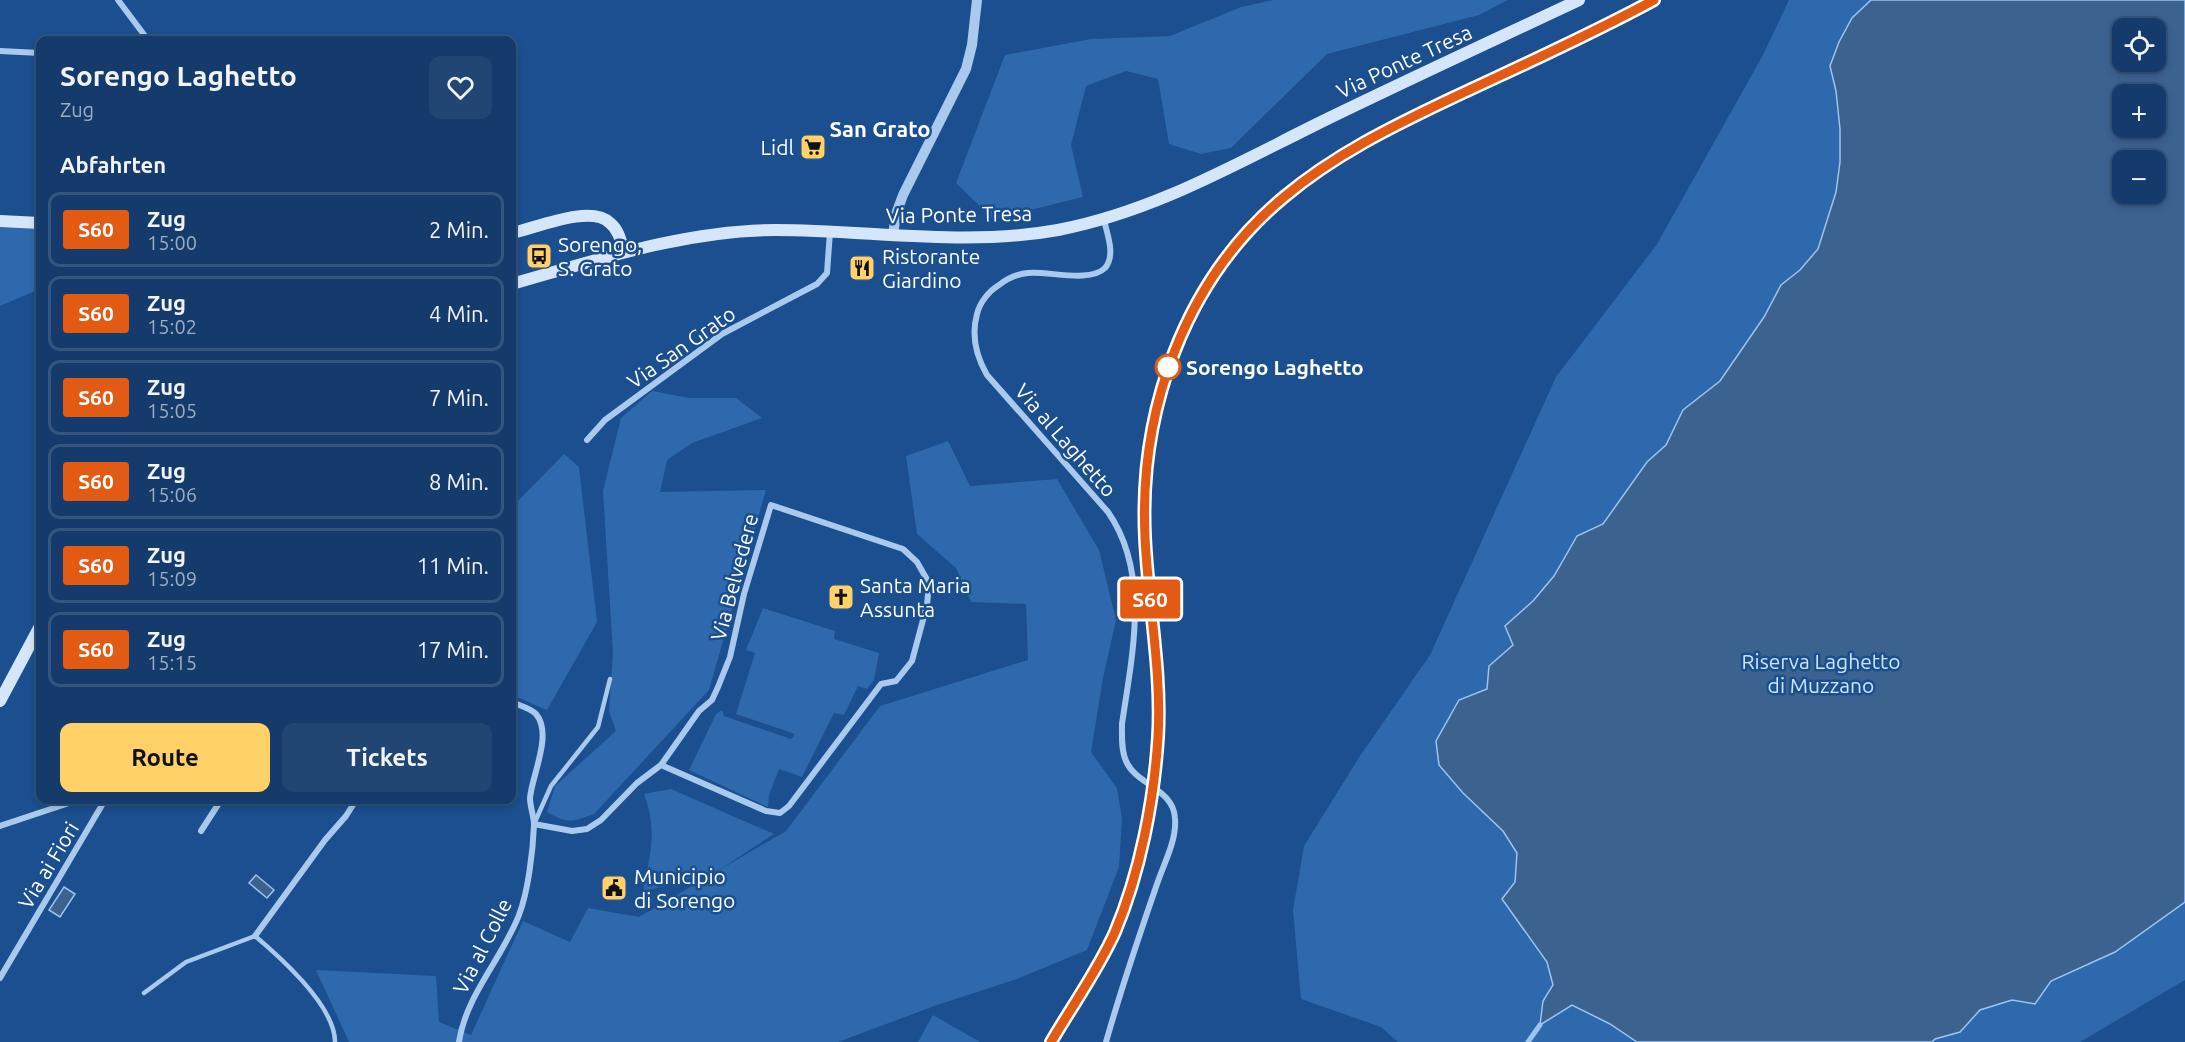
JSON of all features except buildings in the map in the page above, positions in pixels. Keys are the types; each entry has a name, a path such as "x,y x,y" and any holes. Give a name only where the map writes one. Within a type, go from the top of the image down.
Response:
{"main road":[{"name":"Via Ponte Tresa","path":"516,283 624,252 726,233 777,230 893,235 1011,236 1104,220 1147,206 1193,185 1395,86 1579,0"},
{"path":"516,232 581,215 596,216 609,221 614,226 624,252"},
{"path":"0,221 36,223"},
{"path":"0,701 36,634"}],"street":[{"path":"118,0 145,36"},
{"path":"893,235 896,214 903,195 966,69 972,45 977,0"},
{"path":"0,51 36,53"},
{"name":"Via al Laghetto","path":"1104,220 1110,259 1103,270 1088,276 1035,273 1009,278 995,287 984,300 979,309 974,331 977,354 987,375 1108,512 1120,530 1126,549 1134,595 1135,628 1122,724 1125,760 1134,773 1168,798 1176,816 1174,838 1156,884 1106,1042"},
{"name":"Via San Grato","path":"586,440 605,420 722,334 817,284 827,273 830,232"},
{"name":"Via Belvedere","path":"534,824 572,831 587,829 600,820 637,783 661,765 699,711 712,700 730,657 744,594 771,505 903,549 917,562 929,583 927,605 912,661 896,681 881,684 789,806 780,813 766,811 661,765"},
{"name":"Via al Colle","path":"459,1042 469,1007 518,917 525,896 534,824 530,799 542,740 542,726 537,715 516,704"},
{"path":"0,826 66,804"},
{"name":"Via ai Fiori","path":"0,978 103,804"},
{"path":"201,831 218,804"},
{"path":"255,936 354,804"}],"lane":[{"path":"534,824 551,786 598,727 610,679"},
{"path":"144,993 186,963 255,936 286,962 328,1013 335,1042"}],"green space":[{"path":"1273,0 1508,0 1479,15 1327,54 1231,148 1201,154 1169,144 1158,79 1126,71 1086,86 1071,145 1083,197 993,219 956,183 1005,55 1091,39 1170,36 1241,7"},
{"name":"Riserva Laghetto di Muzzano","path":"1789,0 2185,0 2185,980 2080,1042 1398,1042 1381,1027 1301,999 1293,910 1304,846 1360,756 1430,655 1556,377 1657,244 1763,55"},
{"path":"0,221 36,223 36,291 0,306"},
{"path":"652,391 689,398 736,398 762,418 692,443 667,460 660,492 766,490 709,690 594,814 575,820 560,819 547,812 555,786 616,731 609,711 613,653 603,491 621,418"},
{"path":"948,441 970,486 1057,479 1099,550 1116,620 1103,678 1091,752 1117,788 1122,819 1119,867 1087,950 1017,979 937,1005 838,1042 349,1042 316,970 436,976 439,1022 471,1035 523,921 570,942 588,908 639,917 786,831 880,706 1028,660 1026,604 971,602 956,568 917,534 906,456"},
{"path":"564,454 579,467 597,622 547,710 516,697 516,503"},
{"path":"763,608 835,631 834,639 879,653 874,680 867,689 858,686 844,715 834,713 802,777 779,769 769,795 768,807 689,770 716,714 722,710 724,716 791,739 795,734 736,714 755,653 746,650"},
{"path":"671,789 774,834 719,870 643,892 652,832 644,794"},
{"path":"933,1015 980,1042 918,1042"}],"shaded area":[{"name":"Riserva Laghetto di Muzzano","path":"1871,0 2185,0 2185,902 2115,952 2051,981 2035,1004 2012,1000 1980,1010 1960,1032 1935,1039 1932,1042 1637,1042 1610,1024 1572,1005 1540,1025 1543,1001 1553,985 1547,962 1502,899 1515,882 1517,853 1503,831 1463,793 1439,765 1436,741 1459,700 1487,689 1489,666 1513,645 1505,626 1533,601 1554,576 1577,536 1603,524 1647,462 1666,445 1683,410 1720,381 1764,317 1781,285 1800,270 1818,249 1836,192 1840,162 1840,129 1836,91 1830,66 1839,42 1852,18"},
{"path":"256,875 274,890 267,898 249,883"},
{"path":"64,887 75,894 60,917 49,910"}],"waterway":[{"path":"1528,1042 1540,1025"}],"railway":[{"path":"1051,1042 1093,974 1115,932 1138,862 1149,811 1156,761 1159,712 1145,537 1145,489 1150,442 1160,396 1175,351 1195,308 1220,268 1249,231 1284,197 1323,168 1428,110 1578,39 1654,0"}],"train":[{"name":"S60","path":"1051,1042 1115,932 1138,860 1148,817 1158,736 1157,689 1145,540 1145,474 1157,404 1170,361 1191,314 1214,276 1265,214 1282,198 1337,157 1366,140 1654,0"}],"place":[{"name":"Lidl","path":"813,147"},
{"name":"Sorengo, S. Grato","path":"539,256"},
{"name":"Ristorante Giardino","path":"862,268"},
{"name":"Sorengo Laghetto","path":"1168,367"},
{"name":"Santa Maria Assunta","path":"841,597"},
{"name":"Municipio di Sorengo","path":"614,888"}],"district":[{"name":"San Grato","path":"880,128"}]}
